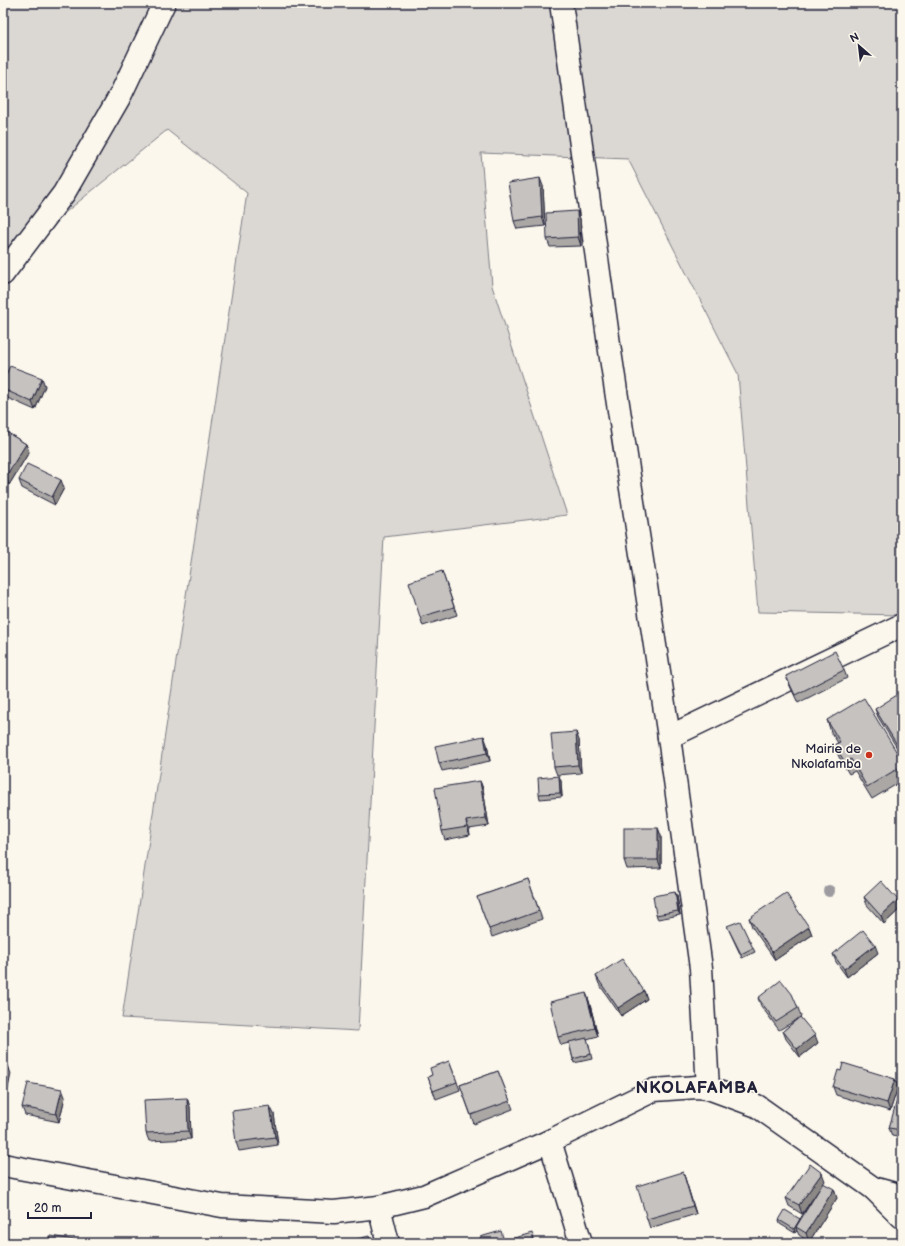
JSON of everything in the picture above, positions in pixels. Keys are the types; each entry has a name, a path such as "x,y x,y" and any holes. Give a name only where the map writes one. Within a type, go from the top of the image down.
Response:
{"main road":[{"path":"3,274 64,193 120,96 164,3"},
{"path":"562,3 610,350 669,737 701,968 708,1088"},
{"path":"669,737 902,626"},
{"path":"3,1165 222,1206 334,1212 379,1207 424,1196 550,1141 654,1090 708,1088 757,1106 873,1188 902,1217"},
{"path":"550,1141 580,1243"},
{"path":"873,1188 902,1196"},
{"path":"379,1207 388,1243"}],"shaded area":[{"path":"3,3 902,3 902,615 758,612 738,374 628,159 481,153 492,286 567,515 384,537 358,1031 122,1018 247,193 167,130 3,263"}],"building":[{"path":"540,178 542,217 514,221 508,183"},
{"path":"577,211 578,237 547,239 546,213"},
{"path":"10,366 42,378 32,402 3,389 3,381"},
{"path":"3,430 26,444 6,476 3,474"},
{"path":"27,464 61,480 52,497 19,480"},
{"path":"442,571 454,607 420,617 409,582"},
{"path":"835,651 844,670 795,695 786,676"},
{"path":"897,695 902,704 901,751 875,709"},
{"name":"Mairie de Nkolafamba","path":"864,698 902,761 902,766 867,787 851,759 845,762 834,745 840,742 827,720"},
{"path":"576,732 578,765 554,767 551,734"},
{"path":"484,736 487,753 439,763 435,746"},
{"path":"559,776 560,793 539,794 538,778"},
{"path":"480,781 486,818 466,821 467,827 442,831 435,788"},
{"path":"624,828 658,828 658,860 624,860"},
{"path":"528,879 539,911 489,929 477,897"},
{"path":"881,881 898,900 881,916 864,897"},
{"path":"675,892 678,911 656,915 653,896"},
{"path":"786,893 809,927 772,952 749,918"},
{"path":"740,921 753,948 741,954 727,926"},
{"path":"863,930 875,945 844,969 833,954"},
{"path":"622,959 644,991 618,1008 596,976"},
{"path":"781,980 792,994 798,1008 776,1022 758,998"},
{"path":"586,993 595,1028 558,1037 550,1002"},
{"path":"800,1017 815,1035 797,1049 783,1031"},
{"path":"587,1038 591,1054 573,1059 569,1042"},
{"path":"449,1061 457,1082 433,1091 428,1077 432,1075 430,1068"},
{"path":"843,1063 895,1079 887,1103 833,1087 838,1070 841,1071"},
{"path":"3,1064 8,1065 3,1089"},
{"path":"498,1071 510,1101 471,1115 460,1085"},
{"path":"28,1083 62,1089 56,1114 22,1107"},
{"path":"900,1089 902,1090 902,1130 889,1128"},
{"path":"187,1098 188,1131 146,1133 144,1100"},
{"path":"270,1106 275,1137 236,1142 232,1111"},
{"path":"810,1164 822,1173 799,1205 786,1198"},
{"path":"683,1172 693,1206 647,1219 637,1186"},
{"path":"823,1183 834,1189 806,1233 796,1227"},
{"path":"785,1210 800,1219 794,1229 779,1220"},
{"path":"501,1231 504,1241 532,1233 535,1243 482,1243 480,1237"},
{"path":"51,1236 92,1243 50,1243"},
{"path":"369,1236 371,1243 342,1243"}],"place":[{"name":"Mairie de Nkolafamba","path":"869,755"}],"district":[{"name":"NKOLAFAMBA","path":"697,1087"}]}
